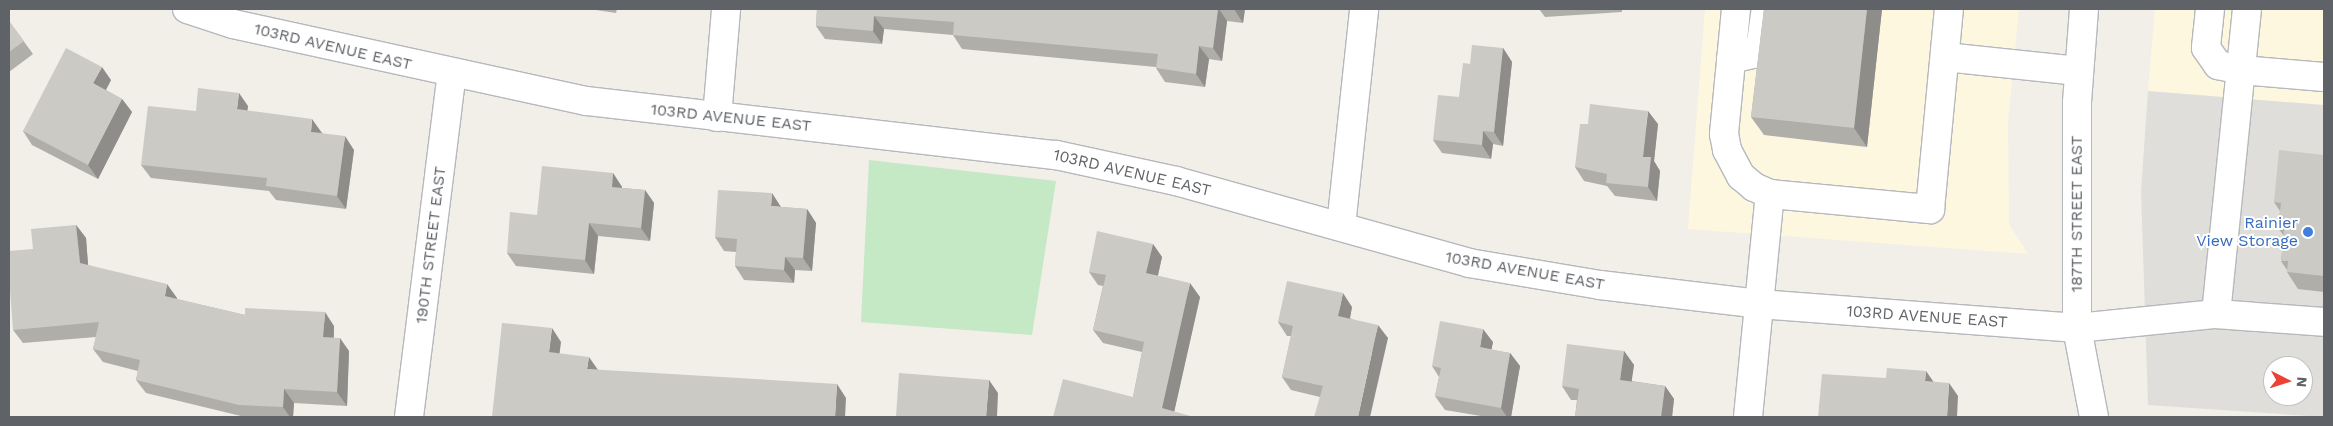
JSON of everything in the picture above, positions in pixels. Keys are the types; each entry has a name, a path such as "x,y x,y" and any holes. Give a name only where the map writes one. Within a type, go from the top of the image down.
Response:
{"street":[{"name":"103RD AVENUE EAST","path":"187,9 233,24 587,101 717,117 973,143 1056,154 1176,182 1341,226 1469,263 1600,285 1759,304 2077,328 2216,314 2324,322"},
{"path":"717,117 726,9"},
{"path":"1341,226 1364,9"},
{"path":"1736,9 1724,134 1726,150 1741,176 1754,187 1770,194 1930,209 1949,9"},
{"path":"1731,59 1743,58 1757,49 1764,34 1766,9"},
{"name":"187TH STREET EAST","path":"2084,9 2078,71 2077,328 2094,417"},
{"path":"2210,9 2206,48 2218,65 2241,70 2324,77"},
{"path":"2216,314 2247,9"},
{"path":"1945,57 2078,71"},
{"name":"190TH STREET EAST","path":"409,417 452,73"},
{"path":"1748,417 1770,194"}],"shaded area":[{"path":"1705,9 2019,9 2008,122 2009,224 2028,254 1688,229"},
{"path":"2155,9 2324,9 2324,105 2148,91"},
{"path":"2148,91 2324,105 2324,417 2148,405 2141,191"}],"green space":[{"path":"869,160 1056,181 1032,335 861,322"}],"building":[{"path":"817,9 1218,9 1213,48 1199,46 1196,74 1156,68 1158,54 953,35 954,22 874,16 873,31 816,26"},
{"path":"1764,9 1867,9 1854,128 1751,117"},
{"path":"9,21 24,41 9,52"},
{"path":"1472,45 1503,48 1494,132 1483,131 1482,145 1433,140 1438,95 1459,97 1463,63 1470,64"},
{"path":"66,48 102,67 93,83 122,99 88,165 23,131"},
{"path":"198,88 239,93 237,109 312,119 311,132 345,136 337,196 266,186 267,178 141,165 148,106 196,111"},
{"path":"1590,104 1648,111 1643,157 1651,157 1648,187 1606,183 1607,174 1575,167 1580,124 1588,124"},
{"name":"Rainier View Storage","path":"2279,150 2324,155 2324,276 2287,272 2288,261 2281,261 2284,229 2278,228 2281,203 2274,202"},
{"path":"542,166 613,173 612,187 645,190 641,228 589,223 585,260 507,253 510,212 537,215"},
{"path":"718,190 772,193 771,206 807,209 803,258 785,257 784,270 735,266 737,239 715,237"},
{"path":"76,225 80,263 167,284 165,296 245,315 245,308 325,312 323,337 340,338 337,392 284,389 283,407 239,405 136,380 140,360 93,349 99,322 13,330 9,251 33,249 31,229"},
{"path":"1097,231 1153,244 1146,273 1190,283 1162,408 1194,417 1053,417 1063,379 1133,397 1144,342 1093,330 1106,275 1089,272"},
{"path":"1287,281 1343,293 1338,316 1378,325 1358,417 1314,417 1323,386 1282,377 1293,326 1278,322"},
{"path":"1440,321 1483,329 1480,347 1510,353 1501,408 1435,396 1441,368 1432,366"},
{"path":"502,323 552,328 549,352 589,357 587,369 837,384 835,417 492,417"},
{"path":"1567,344 1624,351 1620,380 1665,386 1661,417 1575,417 1579,389 1562,386"},
{"path":"1887,368 1926,371 1925,381 1949,383 1947,417 1818,417 1822,374 1886,378"},
{"path":"899,373 989,380 986,417 896,417"}],"place":[{"name":"Rainier View Storage","path":"2308,232"}]}
